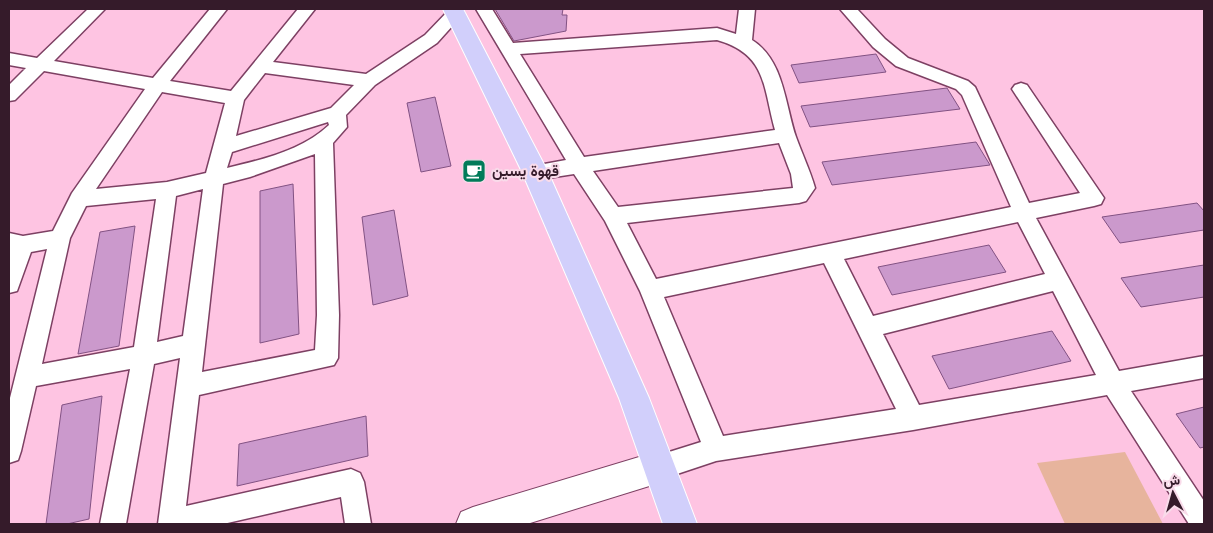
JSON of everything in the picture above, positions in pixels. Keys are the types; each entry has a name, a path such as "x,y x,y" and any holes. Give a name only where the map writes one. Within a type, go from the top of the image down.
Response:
{"main road":[{"path":"455,11 535,172 634,398 680,524"}],"street":[{"path":"9,95 97,9"},
{"path":"9,451 60,238 79,199 157,85 219,9"},
{"path":"307,9 235,98 224,147 214,179 171,523 351,482 358,524"},
{"path":"484,9 579,165 613,216 650,290 716,449"},
{"path":"743,42 747,9"},
{"path":"848,9 879,43 902,62 962,85 970,91 1023,212 1112,382 1204,524"},
{"path":"224,147 337,113 369,81 431,39 455,11"},
{"path":"507,49 695,34 717,34 743,42 755,51 766,64 786,135 801,169 805,188 799,195 613,216"},
{"path":"9,59 235,98"},
{"path":"262,67 369,81"},
{"path":"650,290 1094,198 1021,89"},
{"path":"79,199 167,190 243,172 297,154 324,141 338,127 337,113"},
{"path":"535,172 786,135"},
{"path":"188,386 326,358 328,315 324,141"},
{"path":"114,524 144,356 167,190"},
{"path":"9,284 16,243 60,238"},
{"path":"830,253 913,418"},
{"path":"868,328 1058,280"},
{"path":"27,377 144,356 193,344"},
{"path":"473,524 716,449 913,418 1204,366"}],"shaded area":[{"path":"1125,452 1163,524 1065,524 1037,463"}],"building":[{"path":"495,9 563,9 562,15 567,15 566,31 514,41"},
{"path":"876,54 886,72 799,83 791,65"},
{"path":"947,88 960,109 810,127 801,106"},
{"path":"435,97 451,166 421,172 407,103"},
{"path":"976,142 990,165 832,185 822,162"},
{"path":"293,184 299,334 260,343 260,191"},
{"path":"1197,203 1204,211 1204,230 1120,243 1102,217"},
{"path":"394,210 408,296 373,305 362,217"},
{"path":"135,226 119,346 78,354 100,232"},
{"path":"989,245 1006,272 892,295 878,267"},
{"path":"1204,265 1204,297 1141,307 1121,278"},
{"path":"1052,331 1071,361 949,389 932,356"},
{"path":"102,396 89,519 67,524 46,524 62,405"},
{"path":"1204,407 1204,447 1200,448 1176,414"},
{"path":"366,416 368,456 237,486 239,444"}],"place":[{"name":"قهوة يسين","path":"474,171"}]}
